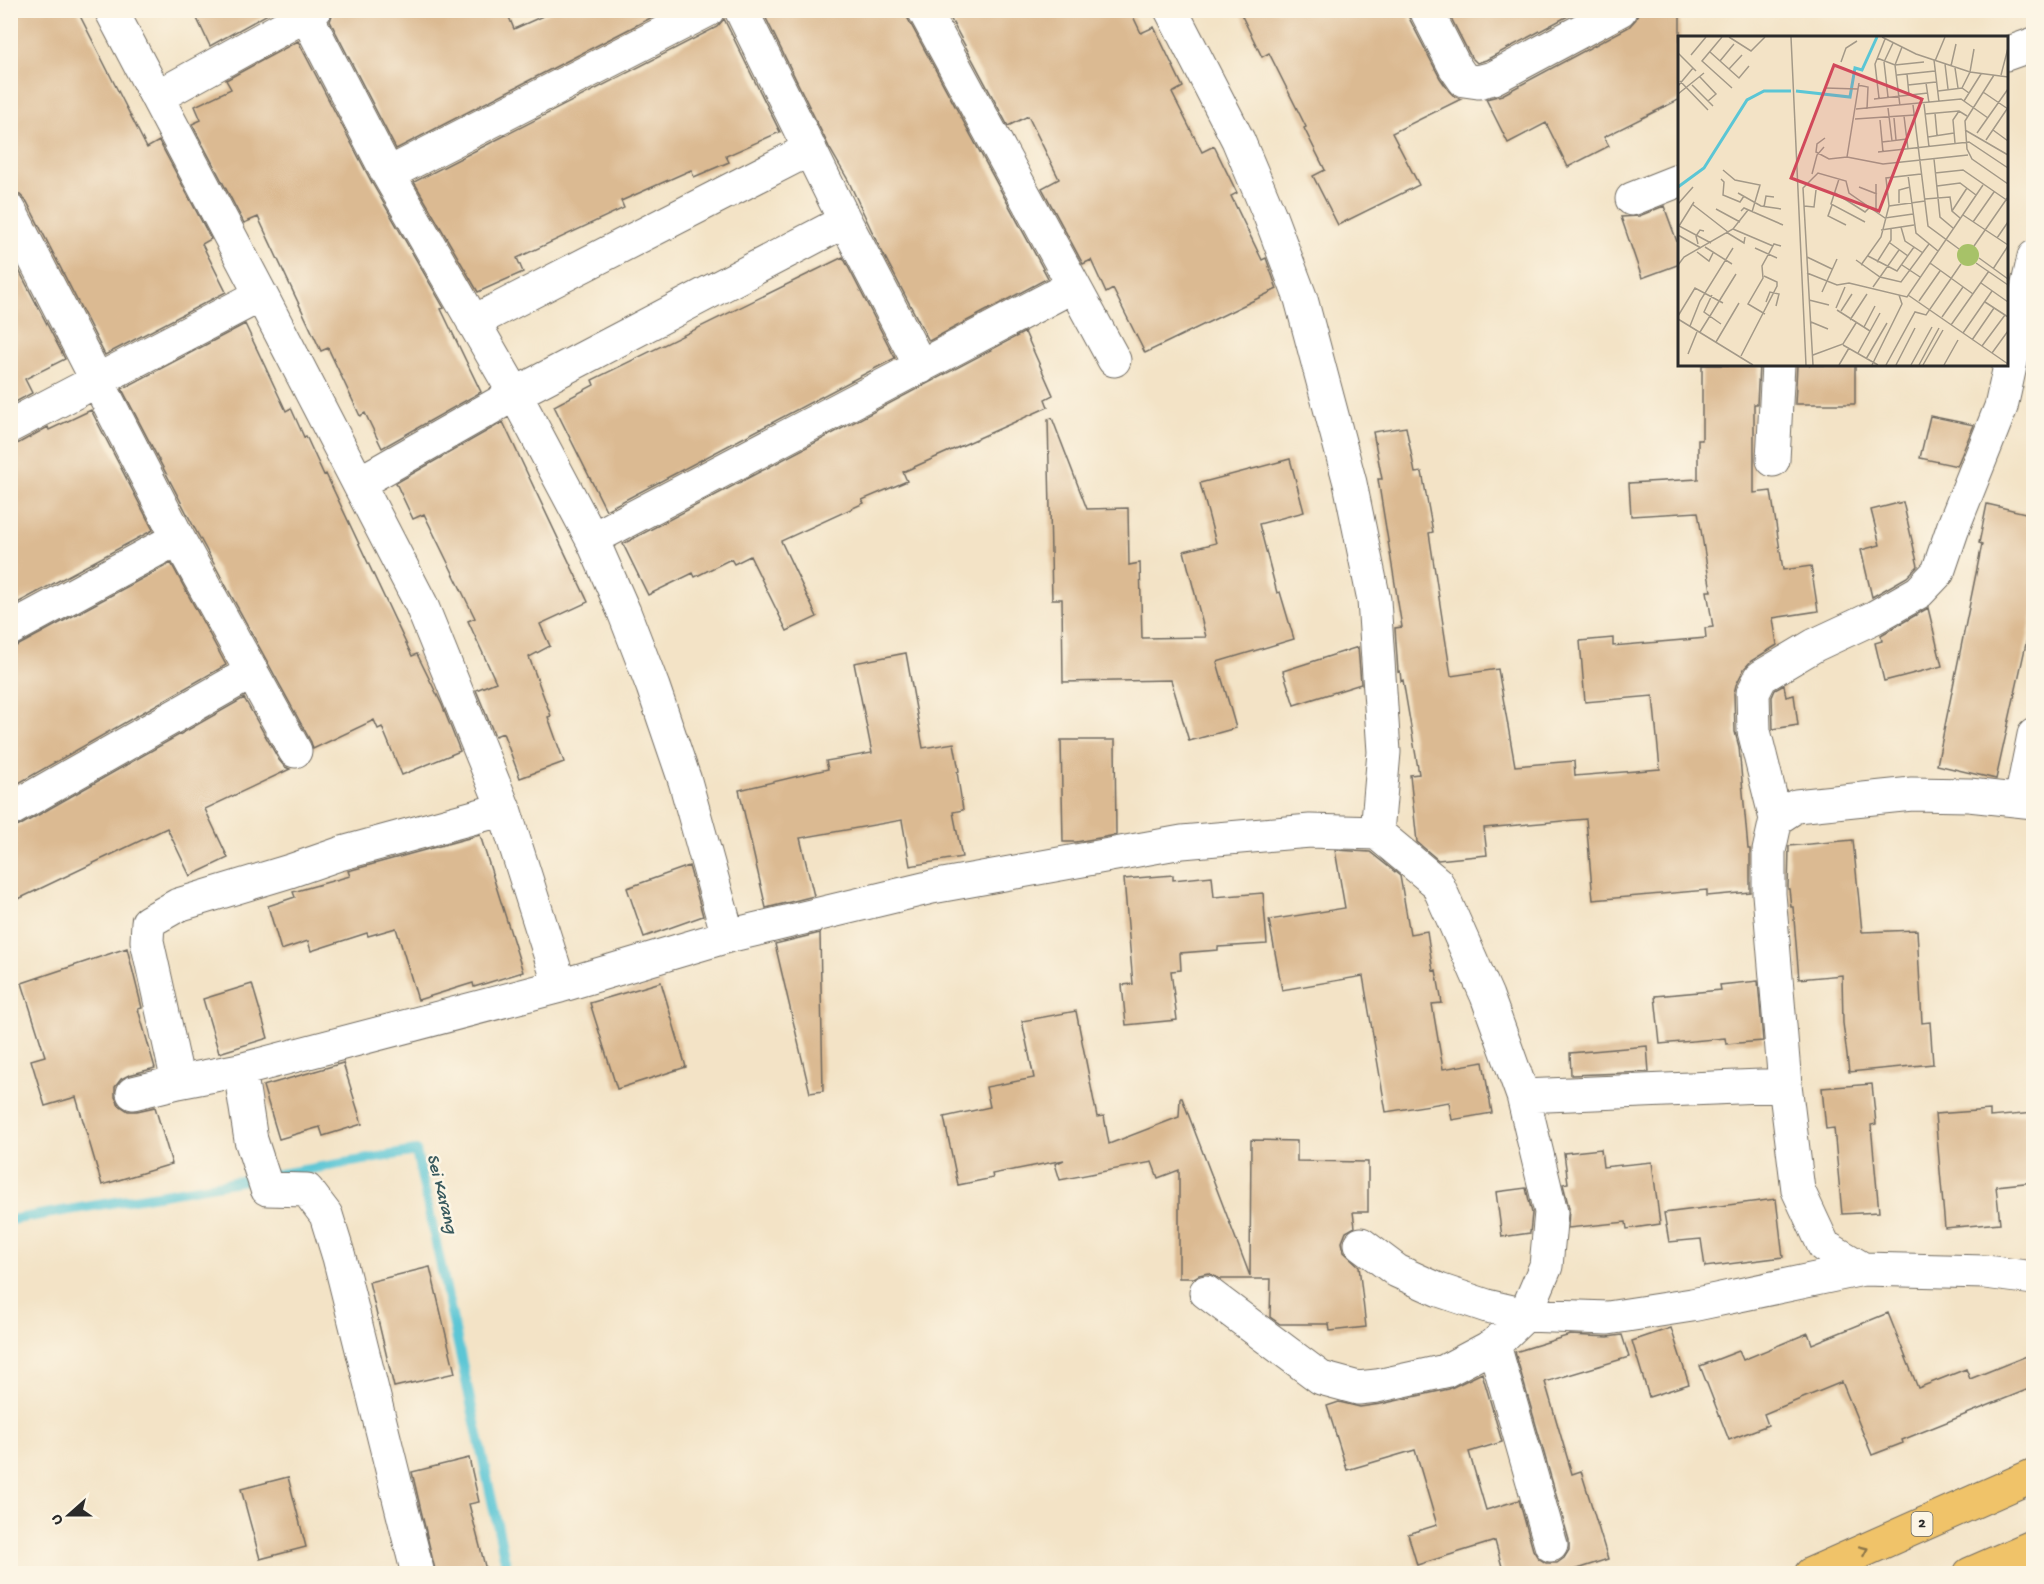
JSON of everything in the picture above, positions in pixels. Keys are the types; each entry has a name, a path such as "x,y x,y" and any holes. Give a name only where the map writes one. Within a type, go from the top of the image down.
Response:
{"highway":[{"name":"2","path":"1811,1574 2034,1475"},
{"path":"1970,1574 2034,1546"}],"street":[{"path":"111,10 421,604 504,808 560,986"},
{"path":"388,174 708,10"},
{"path":"741,10 921,367"},
{"path":"924,10 1114,360"},
{"path":"1171,10 1238,141 1270,216 1301,299 1350,483 1374,600 1384,752 1377,833"},
{"path":"1426,10 1464,80 1478,82 1493,78 1620,10"},
{"path":"156,97 310,13 388,174 515,394 592,538 624,612 668,729 685,781 728,936"},
{"path":"2008,54 2034,44"},
{"path":"473,322 810,149"},
{"path":"1632,199 1678,181"},
{"path":"12,219 178,538 295,751"},
{"path":"359,483 515,394 846,221"},
{"path":"1863,1269 1824,1246 1798,1190 1785,1085 1769,894 1769,851 1776,819 1754,730 1753,693 1761,677 1815,645 1875,617 1919,592 1938,572 1954,525 2001,407 2034,257"},
{"path":"592,538 1073,286"},
{"path":"10,426 261,295"},
{"path":"1773,460 1778,366"},
{"path":"10,629 178,538"},
{"path":"10,810 252,672"},
{"path":"1776,819 1796,806 1912,794 1970,795 2027,801 2034,735"},
{"path":"178,1082 147,941 148,922 178,905 339,854 504,808"},
{"path":"133,1093 240,1070 560,986 728,936 932,887 1182,842 1310,831 1377,833 1437,883 1487,996 1523,1096 1551,1212 1546,1266 1525,1315 1494,1345 1445,1371 1358,1388 1321,1378 1206,1292"},
{"path":"240,1070 251,1140 267,1189 308,1190 326,1215 339,1257 418,1574"},
{"path":"1523,1096 1785,1085"},
{"path":"1361,1244 1397,1271 1418,1281 1487,1306 1525,1315 1608,1318 1692,1305 1863,1269 1985,1272 2034,1278"},
{"path":"1494,1345 1551,1545"}],"building":[{"path":"10,10 77,10 147,148 159,141 211,239 202,244 226,292 105,355 27,202 20,195 10,192"},
{"path":"193,10 275,10 210,46"},
{"path":"334,10 506,10 514,29 556,10 666,10 396,149 330,21"},
{"path":"762,10 905,10 1048,278 929,341 829,147"},
{"path":"946,10 1130,10 1141,33 1154,27 1183,87 1172,93 1202,152 1214,146 1237,193 1231,196 1262,260 1266,258 1277,289 1145,353 1113,289 1106,293 1091,260 1083,264 1042,188 1059,179 1028,116 1008,126"},
{"path":"1239,10 1408,10 1409,18 1440,78 1454,96 1461,99 1392,133 1419,185 1338,225 1313,176 1325,170 1304,128 1306,127 1269,53 1262,57"},
{"path":"1447,10 1579,10 1477,63 1471,57"},
{"path":"1639,10 1680,10 1678,100 1604,137 1609,146 1568,167 1546,123 1508,143 1486,99 1502,95 1629,27 1636,19"},
{"path":"724,19 780,132 726,156 729,162 694,177 691,170 621,201 624,208 517,258 523,272 478,292 414,182 717,27"},
{"path":"298,41 372,183 444,308 441,309 481,392 382,448 365,413 360,416 328,348 321,351 258,217 244,223 192,124 201,120 195,106 231,89 226,80"},
{"path":"1664,206 1678,244 1678,265 1642,278 1621,217 1639,216"},
{"path":"10,253 65,359 25,379 32,393 10,405"},
{"path":"843,257 895,358 606,510 554,406 594,385 592,380"},
{"path":"245,324 286,411 291,408 324,475 326,474 412,656 417,654 442,705 460,751 402,775 382,727 378,729 374,720 313,749 122,389"},
{"path":"1025,332 1053,395 1045,399 1048,407 903,472 907,481 862,500 864,503 781,541 817,617 787,631 750,556 734,564 731,559 695,577 693,573 648,595 623,544"},
{"path":"1702,366 1759,366 1757,404 1754,404 1754,493 1771,491 1783,570 1811,566 1818,611 1773,618 1777,645 1751,661 1744,669 1734,693 1735,732 1739,747 1748,849 1750,849 1750,892 1707,896 1707,890 1593,900 1586,819 1484,828 1487,855 1438,860 1417,842 1410,775 1419,774 1403,680 1401,681 1400,671 1398,672 1395,628 1402,627 1378,479 1382,479 1373,432 1406,427 1415,473 1422,472 1433,532 1429,533 1451,676 1498,669 1515,766 1574,761 1575,776 1660,769 1653,696 1585,702 1580,641 1613,638 1613,646 1706,638 1705,628 1713,627 1707,591 1711,591 1698,512 1631,516 1629,483 1698,479 1698,440 1702,440"},
{"path":"1797,366 1855,366 1855,404 1795,404"},
{"path":"91,410 153,530 10,607 10,445"},
{"path":"1930,416 1974,425 1957,466 1920,458"},
{"path":"1052,418 1087,509 1128,508 1129,565 1140,563 1142,638 1206,637 1184,551 1216,543 1200,483 1290,459 1304,512 1259,524 1277,593 1280,592 1294,639 1217,662 1236,728 1189,741 1171,680 1063,682 1062,599 1052,599 1048,419"},
{"path":"503,422 588,602 540,624 550,646 529,657 551,716 548,717 564,762 520,778 503,733 495,736 476,690 496,682 468,621 475,618 424,514 413,519 396,483"},
{"path":"1903,502 1918,566 1907,577 1872,597 1861,550 1880,545 1871,510"},
{"path":"1987,504 2034,515 2034,608 1996,779 1937,765 1982,544 1979,543"},
{"path":"171,563 226,665 10,788 10,648"},
{"path":"1928,608 1942,666 1884,681 1875,643 1882,641 1881,635"},
{"path":"1358,647 1361,684 1294,705 1283,671"},
{"path":"906,653 923,748 954,743 963,810 953,812 962,857 910,866 902,820 800,838 814,896 766,908 739,790 828,769 826,761 872,753 854,663"},
{"path":"1784,685 1786,697 1794,695 1798,725 1773,729 1772,697 1775,690"},
{"path":"244,698 279,760 290,769 205,809 228,858 190,876 167,828 10,903 10,829"},
{"path":"1061,740 1115,740 1116,835 1063,842"},
{"path":"480,835 523,972 474,987 473,983 418,1000 396,928 368,936 367,933 311,951 308,941 281,950 268,906 295,897 293,892 350,876 348,871"},
{"path":"1853,840 1862,932 1917,930 1922,1023 1930,1022 1933,1064 1849,1072 1843,1023 1842,975 1799,979 1793,907 1791,907 1788,889 1789,846"},
{"path":"1335,850 1370,852 1400,876 1410,934 1427,931 1433,971 1436,970 1442,1003 1432,1004 1443,1069 1483,1062 1492,1113 1452,1120 1449,1102 1386,1112 1363,976 1282,990 1269,920 1345,908"},
{"path":"689,866 703,916 644,937 627,888"},
{"path":"1173,875 1173,880 1212,876 1214,897 1263,893 1267,944 1218,947 1218,950 1180,953 1181,970 1171,971 1177,1020 1126,1025 1122,985 1133,984 1124,879"},
{"path":"820,933 823,1091 810,1093 775,944"},
{"path":"127,948 142,1008 138,1009 155,1068 121,1079 115,1087 115,1097 119,1105 128,1111 155,1107 172,1164 102,1185 76,1097 45,1106 31,1060 45,1056 22,983"},
{"path":"1758,981 1763,1041 1726,1044 1725,1038 1660,1044 1655,996 1721,990 1720,985"},
{"path":"661,982 686,1067 617,1089 590,1003"},
{"path":"252,984 268,1038 219,1053 203,999"},
{"path":"1076,1011 1097,1117 1104,1116 1109,1144 1179,1117 1180,1098 1182,1098 1250,1276 1251,1140 1297,1141 1297,1161 1368,1162 1368,1212 1353,1212 1355,1227 1346,1232 1342,1242 1344,1252 1359,1266 1366,1327 1330,1331 1329,1324 1280,1324 1270,1317 1271,1279 1220,1279 1208,1273 1194,1278 1179,1278 1179,1170 1158,1178 1152,1162 1060,1180 1055,1164 1064,1160 992,1174 993,1178 958,1185 944,1117 990,1107 986,1087 1034,1078 1022,1021"},
{"path":"1647,1046 1649,1072 1571,1075 1570,1053"},
{"path":"343,1063 362,1124 323,1136 320,1127 279,1139 263,1086"},
{"path":"1872,1084 1876,1124 1871,1125 1879,1212 1842,1214 1834,1128 1826,1129 1822,1088"},
{"path":"1990,1110 1990,1117 2034,1113 2034,1182 1996,1186 2000,1223 1945,1228 1935,1114"},
{"path":"1601,1149 1603,1167 1652,1162 1660,1224 1627,1229 1626,1222 1568,1228 1569,1208 1563,1184 1568,1183 1564,1153"},
{"path":"1526,1188 1532,1213 1530,1233 1502,1237 1496,1192"},
{"path":"1776,1199 1783,1257 1705,1267 1701,1239 1669,1242 1664,1213"},
{"path":"430,1267 455,1373 394,1387 369,1282"},
{"path":"1888,1313 1918,1388 1966,1369 1970,1379 2034,1353 2034,1387 1902,1440 1903,1443 1872,1455 1842,1382 1764,1414 1768,1425 1729,1440 1700,1366 1739,1351 1743,1360 1808,1333 1812,1344"},
{"path":"1671,1328 1689,1384 1649,1397 1632,1341"},
{"path":"1570,1335 1608,1337 1622,1335 1629,1357 1545,1382 1572,1474 1581,1471 1608,1559 1561,1574 1504,1574 1495,1541 1417,1565 1408,1534 1437,1525 1415,1450 1347,1470 1327,1406 1339,1402 1360,1407 1381,1404 1449,1389 1482,1373 1502,1442 1469,1452 1486,1510 1519,1500 1533,1550 1538,1558 1546,1563 1557,1563 1569,1550 1569,1540 1515,1352"},
{"path":"469,1458 479,1502 469,1504 487,1574 436,1574 412,1472"},
{"path":"288,1477 306,1547 260,1559 241,1489"}],"waterway":[{"name":"Sei Karang","path":"10,1220 416,1151 508,1574"}]}
